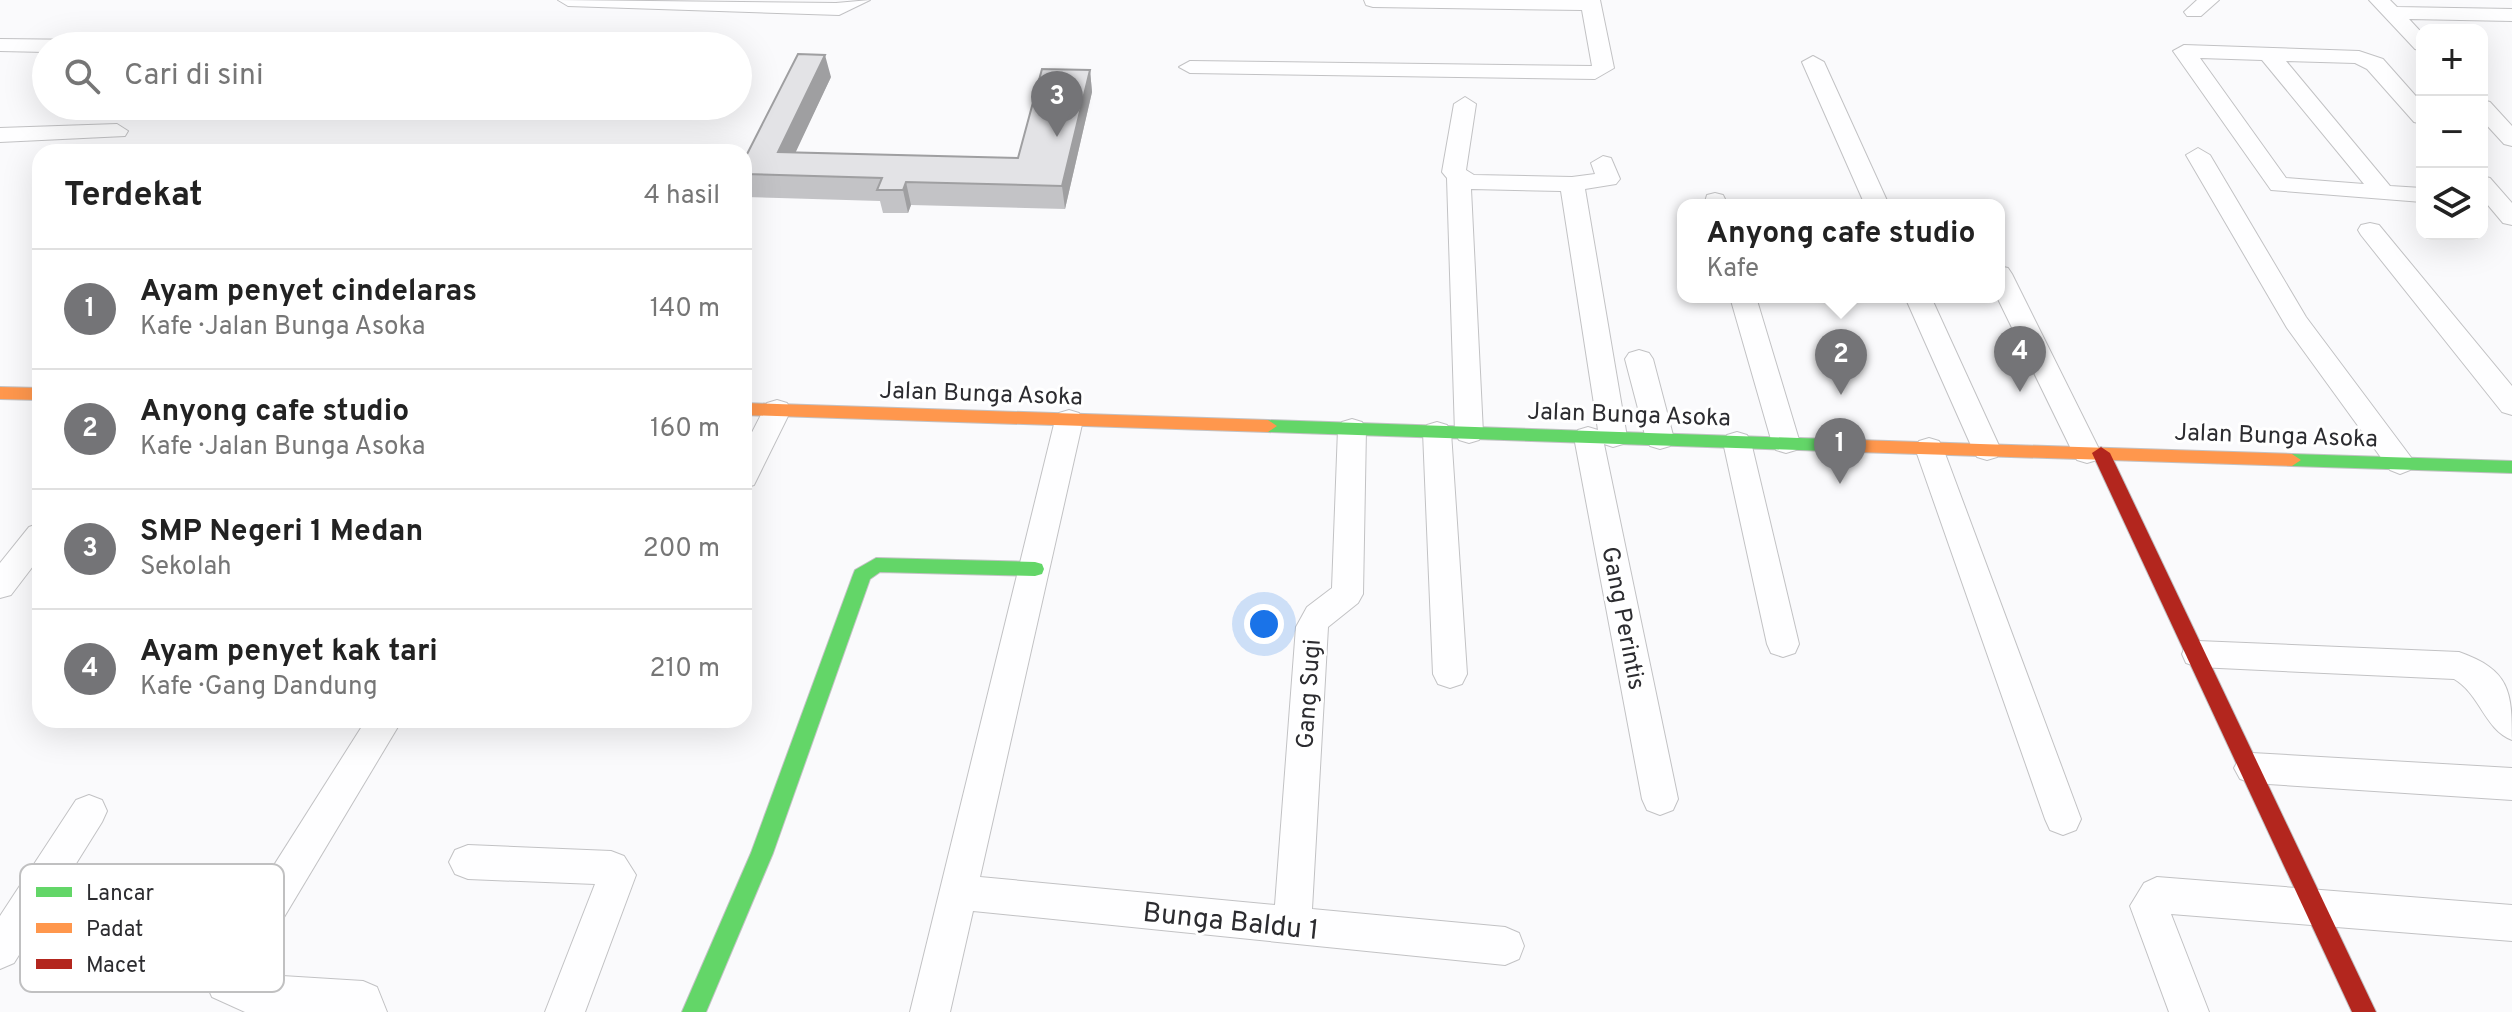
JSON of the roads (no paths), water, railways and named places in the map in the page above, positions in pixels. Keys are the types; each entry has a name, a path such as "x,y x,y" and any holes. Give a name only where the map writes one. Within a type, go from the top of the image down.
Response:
{"street":[{"path":"568,0 839,9 860,0"},
{"path":"1190,67 1595,73 1603,68 1590,2 1373,1"},
{"path":"2385,6 2512,15"},
{"path":"2385,6 2416,39"},
{"path":"0,45 32,45"},
{"path":"2416,111 2367,59 2188,49 2183,54 2279,185 2416,195"},
{"path":"2267,52 2384,193"},
{"path":"1813,62 1874,199"},
{"path":"0,66 32,66"},
{"path":"2488,101 2512,101"},
{"path":"1465,104 1454,172 1468,182 1572,184 1608,179 1603,163"},
{"path":"2488,113 2512,139"},
{"path":"0,135 117,131"},
{"path":"2198,155 2301,330 2400,463"},
{"path":"1459,178 1469,433"},
{"name":"Gang Perintis","path":"1572,184 1600,437 1660,799"},
{"path":"2488,195 2512,218"},
{"path":"2370,230 2512,405"},
{"path":"2005,285 2198,654 2364,1012"},
{"path":"1745,303 1786,443"},
{"path":"1921,303 1987,450"},
{"path":"1639,359 1660,439"},
{"path":"1,394 32,394"},
{"name":"Jalan Bunga Asoka","path":"752,409 2400,463 2508,472"},
{"path":"752,461 777,410"},
{"path":"930,1012 1069,420"},
{"name":"Gang Sugi","path":"1292,927 1312,627 1318,616 1347,594 1350,576 1352,429"},
{"path":"1437,432 1450,674"},
{"path":"1737,442 1783,644"},
{"path":"1929,448 2063,819"},
{"path":"0,586 32,545"},
{"path":"694,1012 762,853 862,575 876,565 1035,569"},
{"path":"2198,654 2459,666 2481,678 2512,725"},
{"path":"284,879 380,728"},
{"path":"2252,768 2512,784"},
{"path":"55,864 89,811"},
{"path":"468,862 611,868 617,875 565,1012"},
{"name":"Bunga Baldu 1","path":"958,892 1505,946"},
{"path":"2189,1012 2149,906 2152,898 2512,923"},
{"path":"0,950 20,919"},
{"path":"244,992 352,998 363,1001 367,1012"}],"place":[{"name":"SMP Negeri 1 Medan","path":"1057,137"},
{"name":"Ayam penyet kak tari","path":"2020,392"},
{"name":"Anyong cafe studio","path":"1841,395"},
{"name":"Ayam penyet cindelaras","path":"1840,484"}]}
